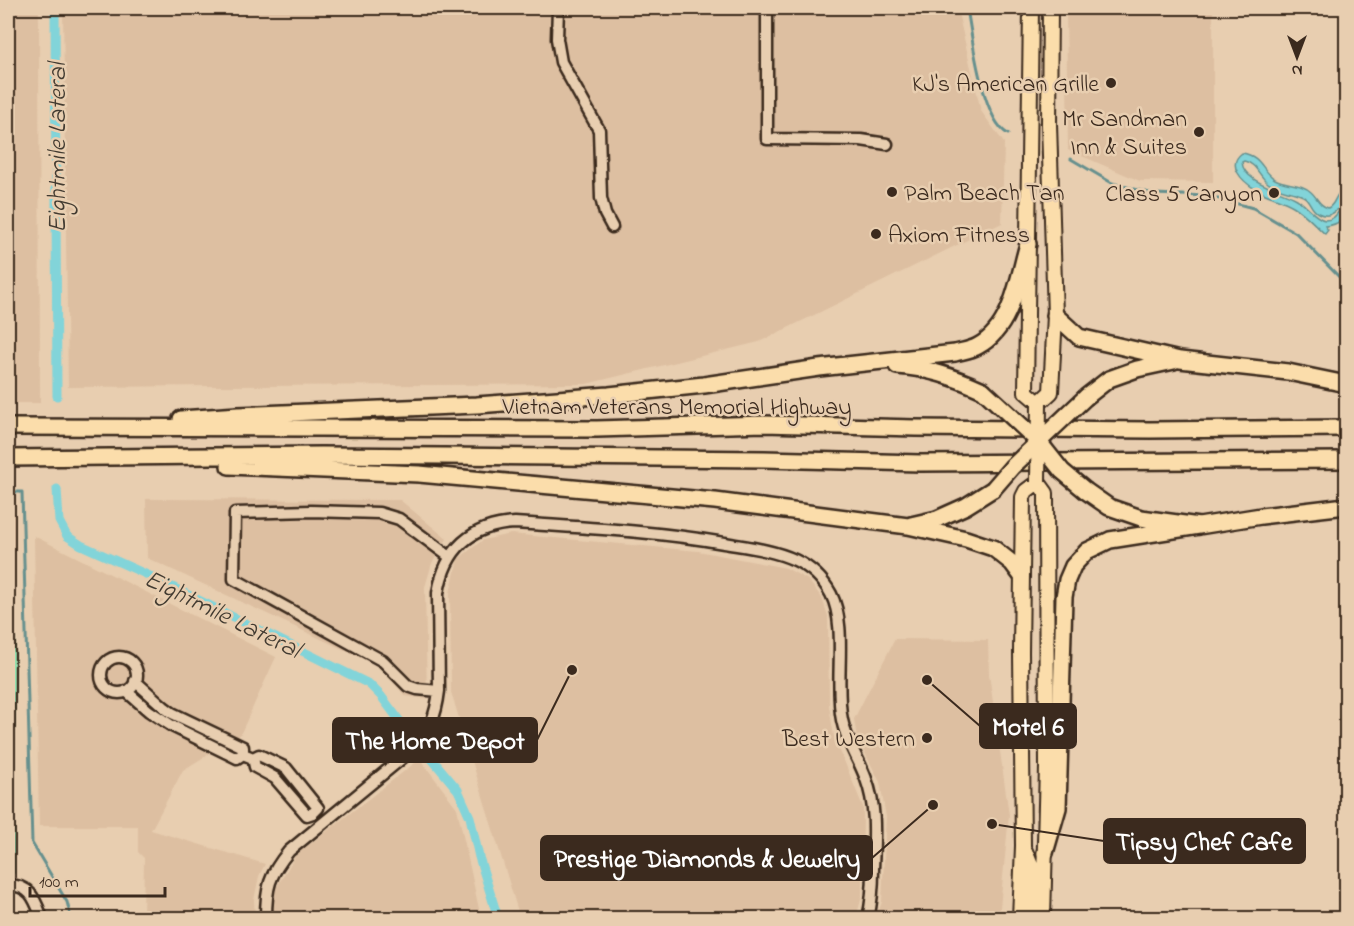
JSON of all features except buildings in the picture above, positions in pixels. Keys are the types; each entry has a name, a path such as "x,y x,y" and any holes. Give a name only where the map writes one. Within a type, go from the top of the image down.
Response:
{"highway":[{"path":"67,427 238,415 477,405 609,395 955,353 977,347 993,335 1004,321 1028,244"},
{"path":"1055,315 1079,337 1180,360 1288,372 1347,384"},
{"path":"908,526 937,519 966,506 993,489 1012,467 1086,397 1109,379 1137,369 1180,360"},
{"path":"858,364 916,368 954,377 983,390 1039,442 1062,471 1110,507 1141,518 1198,526"},
{"name":"Vietnam Veterans Memorial Highway","path":"8,427 597,429 764,424 927,428 1347,428"},
{"name":"Vietnam Veterans Memorial Highway","path":"8,458 321,455 764,459 920,463 1347,460"},
{"path":"67,458 419,474 715,501 908,526 966,539 993,548 1012,563 1021,575"},
{"path":"1045,853 1058,808 1064,597 1067,580 1073,566 1087,551 1110,540 1261,516 1347,506"}],"main road":[{"path":"1031,8 1026,392 1039,403"},
{"path":"1043,918 1047,767 1046,493 1038,482 1039,403 1051,392 1055,315 1048,124 1050,8"},
{"path":"1020,918 1023,846 1021,575 1023,497 1026,490 1038,482"},
{"path":"1023,846 1034,873 1033,918"}],"street":[{"path":"558,8 557,39 561,62 599,130 601,198 605,214 612,227"},
{"path":"767,8 767,139 861,140 887,144"},
{"path":"439,691 417,690 408,686 383,661 234,579 235,513 311,511 378,513 399,519 450,556"},
{"path":"266,918 268,885 277,866 289,851 412,750 426,734 433,721 439,691 438,593 450,556 464,541 483,529 515,524 643,532 735,545 795,560 806,566 823,583 830,593 837,616 839,705 842,720 848,740 866,778 872,800 874,854 872,900 868,918"},
{"path":"115,658 126,659 134,666 135,681 126,691 114,692 104,685 101,674 105,663 115,658"},
{"path":"135,681 172,713 243,747 255,766 275,778 307,815 313,813 321,824"},
{"path":"126,691 149,711 172,726 237,758 248,756"},
{"path":"8,885 21,887 30,893 42,918"}],"shaded area":[{"path":"8,8 39,8 40,403 8,403"},
{"path":"63,8 957,8 981,111 1004,143 1002,223 759,342 586,384 68,387"},
{"path":"1066,8 1213,8 1213,182 1140,181 1068,150"},
{"path":"146,499 400,500 447,539 432,563 425,587 427,699 405,696 381,667 147,558"},
{"path":"8,502 15,502 14,873 8,873"},
{"path":"511,534 698,551 786,568 808,580 822,598 828,616 829,706 834,736 863,807 862,896 856,918 520,918 451,692 450,593 458,559 483,540"},
{"path":"34,536 276,657 240,735 183,770 151,830 265,864 259,876 254,900 255,918 143,918 144,858 138,852 138,826 39,826"},
{"path":"895,639 988,640 989,674 1009,815 999,918 876,918 882,902 886,817 880,782 857,738 854,719"},
{"path":"420,759 457,808 481,918 274,918 273,893 296,855"}],"green space":[{"path":"8,628 15,628 14,873 8,873"}],"water":[{"name":"Class 5 Canyon","path":"1242,153 1258,160 1275,179 1307,189 1322,205 1328,208 1346,181 1346,195 1341,205 1335,212 1323,215 1315,211 1305,197 1272,186 1252,164 1242,162 1244,169 1255,180 1295,198 1321,219 1329,220 1346,204 1343,217 1334,224 1325,226 1328,230 1325,234 1297,209 1245,182 1235,163"}],"waterway":[{"name":"Eightmile Lateral","path":"55,8 57,396"},
{"path":"967,8 975,57 985,96 999,126 1008,134"},
{"path":"1071,159 1112,183 1153,194 1209,196 1253,208 1296,233 1346,284"},
{"name":"Eightmile Lateral","path":"57,489 59,521 67,536 81,545 150,576 369,684 408,732"},
{"path":"8,492 22,492 32,843 67,902 71,918"},
{"name":"Eightmile Lateral","path":"426,752 458,790 470,817 479,857 498,918"}],"place":[{"name":"KJ's American Grille","path":"1111,83"},
{"name":"Mr Sandman Inn & Suites","path":"1199,132"},
{"name":"Palm Beach Tan","path":"892,192"},
{"name":"Class 5 Canyon","path":"1274,193"},
{"name":"Axiom Fitness","path":"876,234"},
{"name":"The Home Depot","path":"572,670"},
{"name":"Motel 6","path":"927,680"},
{"name":"Best Western","path":"927,738"},
{"name":"Prestige Diamonds & Jewelry","path":"933,805"},
{"name":"Tipsy Chef Cafe","path":"992,824"}]}
